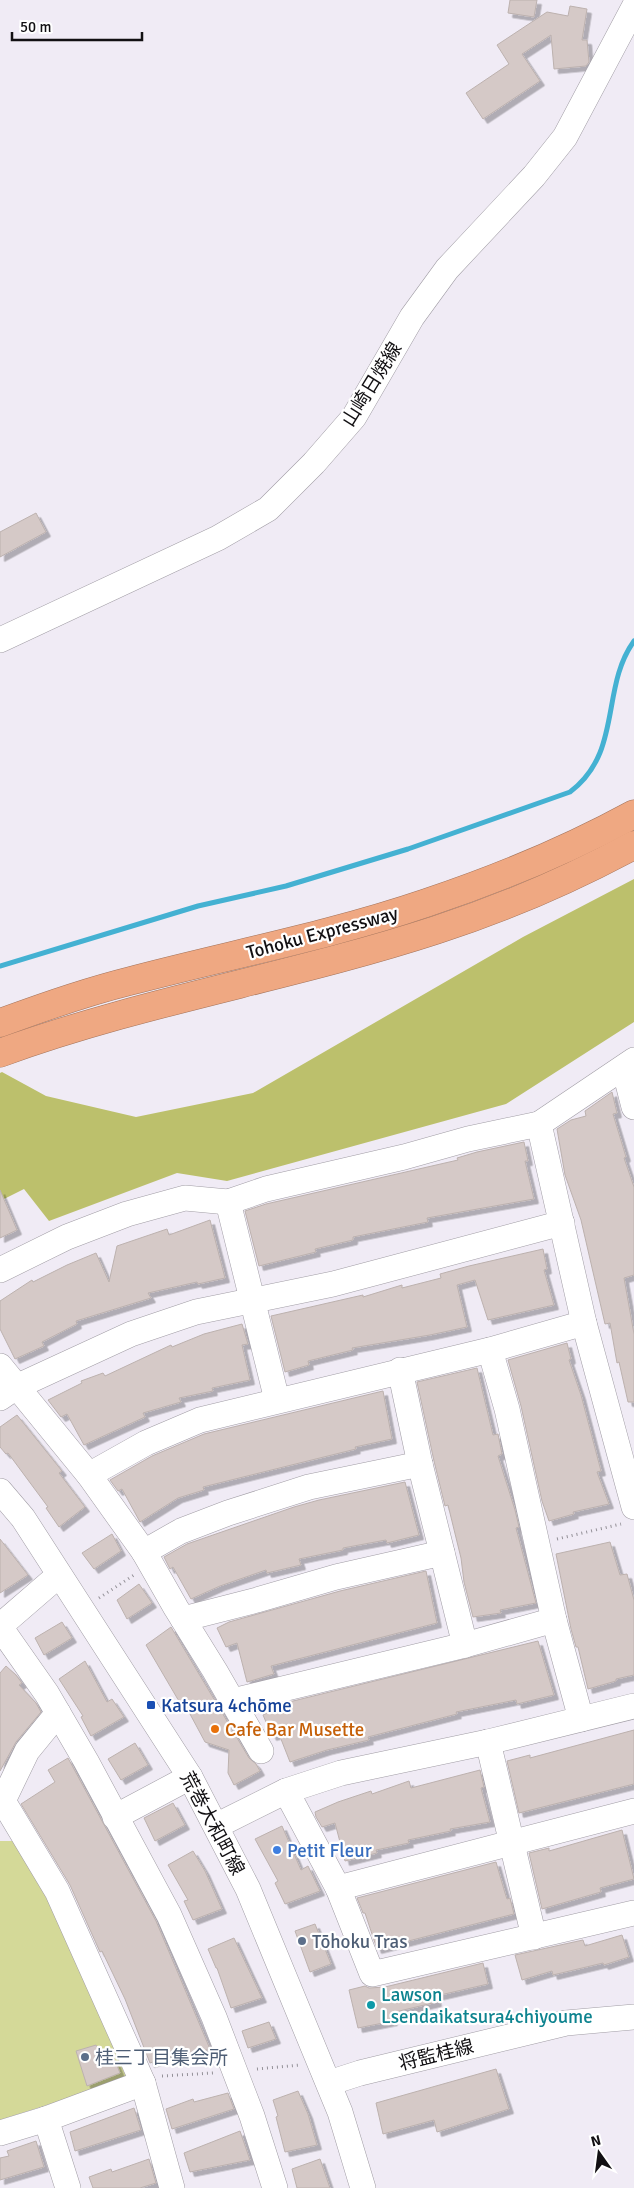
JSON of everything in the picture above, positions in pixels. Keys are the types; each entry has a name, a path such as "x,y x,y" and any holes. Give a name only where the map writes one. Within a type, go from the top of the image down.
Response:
{"highway":[{"name":"Tohoku Expressway","path":"0,1022 128,981 320,934 425,904 505,875 593,836 634,814"},
{"name":"Tohoku Expressway","path":"0,1053 55,1032 437,930 517,900 606,860 634,845"}],"street":[{"name":"山崎日焼線","path":"0,640 218,538 268,510 354,417 412,317 447,269 534,176 565,137 634,7"},
{"path":"0,1270 67,1237 127,1214 185,1198 228,1202 266,1189 404,1157 468,1139 539,1124 629,1064 634,1107"},
{"path":"539,1124 584,1323 626,1439 630,1515"},
{"path":"228,1202 277,1400"},
{"path":"8,1392 131,1334 196,1312 251,1299 333,1284 562,1223"},
{"path":"89,1475 146,1443 200,1420 400,1370 490,1350 584,1323"},
{"path":"490,1350 507,1409 554,1620 581,1718"},
{"path":"0,1366 8,1392 89,1475 148,1558 233,1701 260,1751"},
{"path":"400,1370 420,1464 465,1645"},
{"path":"148,1558 181,1531 228,1513 309,1487 420,1464"},
{"name":"荒巻大和町線","path":"0,1491 23,1518 190,1777 216,1826 248,1889 329,2083 340,2112 363,2188"},
{"path":"183,1619 336,1577 442,1552"},
{"path":"59,1576 0,1626 58,1713 169,1915 210,2009 252,2116 275,2188"},
{"path":"233,1701 465,1645 554,1620"},
{"path":"216,1826 286,1791 341,1773 488,1742 634,1706"},
{"path":"58,1713 27,1751 2,1804 57,1891 143,2083 172,2188"},
{"path":"488,1742 534,1937"},
{"path":"115,1817 190,1777"},
{"path":"286,1791 338,1888 372,1974 634,1913"},
{"path":"338,1888 634,1811"},
{"name":"将監桂線","path":"329,2083 360,2073 566,2023 634,2017"},
{"path":"0,2133 46,2119 143,2083"},
{"path":"46,2119 68,2188"}],"path":[{"path":"537,1544 630,1515"},
{"path":"96,1600 148,1558"}],"green space":[{"path":"634,879 634,1022 506,1104 227,1181 177,1173 49,1221 24,1189 0,1201 0,1073 2,1072 46,1096 136,1117 253,1093 523,937"},
{"path":"0,1841 17,1841 51,1900 127,2075 88,2092 0,2120"}],"building":[{"path":"510,0 537,0 534,17 508,13"},
{"path":"570,6 587,9 582,40 587,40 589,62 586,66 554,69 551,35 522,54 540,81 483,119 466,93 509,64 497,45 547,12 568,16"},
{"path":"36,513 46,532 0,557 0,532"},
{"path":"612,1092 617,1113 613,1114 626,1157 624,1158 634,1187 634,1275 624,1278 634,1334 634,1402 628,1402 619,1362 617,1363 610,1323 605,1324 581,1220 565,1175 557,1129 571,1120 586,1116 585,1111"},
{"path":"524,1142 528,1161 525,1161 534,1199 427,1218 428,1222 353,1237 353,1240 315,1249 316,1252 259,1266 245,1211 266,1204 458,1160 457,1158 477,1152"},
{"path":"0,1190 17,1230 0,1238"},
{"path":"210,1220 225,1278 148,1293 151,1298 76,1321 77,1324 42,1342 44,1346 15,1359 0,1329 0,1301 32,1280 33,1282 96,1253 109,1282 117,1246 167,1229 169,1235"},
{"path":"543,1249 547,1269 544,1270 554,1305 488,1320 475,1280 457,1285 467,1327 352,1348 353,1350 308,1361 309,1365 285,1372 271,1316 363,1295 363,1297 402,1285 402,1288 441,1278 440,1274"},
{"path":"242,1324 248,1344 242,1345 250,1380 212,1388 213,1391 179,1398 181,1402 143,1413 145,1417 84,1445 67,1414 61,1417 48,1400 82,1383 81,1381 103,1373 105,1376 171,1345 172,1347 204,1334"},
{"path":"567,1343 571,1359 569,1360 581,1395 601,1471 597,1472 609,1504 573,1512 574,1514 549,1521 542,1501 521,1406 508,1360"},
{"path":"477,1368 493,1435 498,1434 502,1454 498,1456 515,1510 519,1527 516,1528 536,1603 500,1610 501,1613 473,1617 464,1582 461,1558 448,1505 445,1506 417,1382"},
{"path":"383,1391 392,1439 203,1487 204,1490 178,1498 140,1522 122,1489 118,1491 110,1480 152,1456 204,1434"},
{"path":"17,1415 62,1471 59,1473 85,1507 59,1527 46,1508 48,1507 8,1453 6,1454 0,1447 0,1427"},
{"path":"405,1482 419,1535 387,1543 386,1540 343,1548 343,1550 299,1559 301,1565 267,1573 266,1570 220,1586 191,1599 173,1567 170,1569 164,1557 187,1544 294,1507"},
{"path":"112,1534 121,1551 94,1569 82,1553"},
{"path":"0,1539 28,1575 0,1593"},
{"path":"610,1542 620,1575 627,1574 634,1600 634,1675 588,1689 578,1647 576,1647 571,1629 556,1554"},
{"path":"426,1571 437,1623 271,1666 274,1674 247,1682 237,1643 226,1647 217,1628 229,1622 340,1591"},
{"path":"139,1584 152,1603 127,1619 117,1600"},
{"path":"62,1622 72,1638 44,1655 35,1638"},
{"path":"171,1627 249,1758 260,1771 234,1785 228,1773 229,1750 205,1742 183,1701 180,1703 146,1645"},
{"path":"538,1641 554,1695 517,1704 516,1700 456,1712 457,1714 368,1737 369,1740 327,1750 290,1762 279,1734 272,1736 263,1715 289,1702"},
{"path":"85,1661 107,1702 112,1699 124,1717 91,1736 81,1717 83,1716 59,1679"},
{"path":"6,1666 16,1675 22,1683 19,1685 36,1703 41,1712 16,1742 0,1771 0,1673"},
{"path":"634,1730 634,1784 519,1813 507,1761 530,1755 530,1758"},
{"path":"135,1743 148,1765 121,1780 108,1759"},
{"path":"68,1758 156,1921 210,2049 185,2056 184,2052 150,2063 125,1999 102,1951 100,1952 70,1885 21,1804 55,1782 48,1770"},
{"path":"480,1770 484,1787 481,1788 490,1822 450,1829 451,1831 408,1840 409,1843 376,1850 377,1853 345,1861 335,1823 322,1827 316,1817 315,1812 371,1791 372,1794 409,1781 411,1788"},
{"path":"173,1803 185,1825 155,1841 144,1818"},
{"path":"282,1826 301,1870 308,1866 320,1891 285,1904 275,1883 278,1881 255,1839"},
{"path":"622,1830 634,1879 600,1888 601,1892 542,1909 529,1853 549,1848 549,1851"},
{"path":"193,1851 205,1871 222,1909 193,1920 184,1901 188,1900 168,1865"},
{"path":"496,1862 507,1899 510,1898 514,1914 377,1949 365,1913 363,1913 357,1898"},
{"path":"315,1924 331,1964 310,1972 295,1931"},
{"path":"622,1935 629,1957 604,1965 603,1963 553,1975 552,1971 522,1980 515,1955 583,1940 585,1946"},
{"path":"234,1938 262,1998 231,2008 208,1949"},
{"path":"483,1963 488,1984 436,1996 437,2002 391,2013 393,2021 358,2028 349,1990 365,1986 369,1988 385,1987"},
{"path":"269,2022 276,2039 248,2048 242,2031"},
{"path":"96,2045 104,2062 114,2058 120,2073 87,2086 76,2051"},
{"path":"496,2069 509,2109 437,2132 434,2120 383,2134 376,2103"},
{"path":"298,2091 308,2114 317,2145 285,2152 273,2100"},
{"path":"228,2093 234,2109 172,2129 166,2109 193,2099 194,2102"},
{"path":"134,2108 141,2130 75,2151 70,2132"},
{"path":"240,2131 250,2160 190,2172 184,2153"},
{"path":"36,2141 44,2167 0,2180 0,2158 9,2156 7,2151"},
{"path":"149,2159 156,2183 140,2188 93,2188 89,2177 111,2169 112,2172"},
{"path":"320,2159 330,2188 297,2188 292,2169"}],"waterway":[{"path":"0,966 198,906 286,886 408,849 570,792 587,776 598,758 605,739 617,679 624,659 634,641"}],"place":[{"name":"Katsura 4chōme","path":"151,1705"},
{"name":"Cafe Bar Musette","path":"215,1729"},
{"name":"Petit Fleur","path":"277,1850"},
{"name":"Tōhoku Tras","path":"302,1941"},
{"name":"Lawson Lsendaikatsura4chiyoume","path":"371,2005"},
{"name":"桂三丁目集会所","path":"85,2057"}]}
